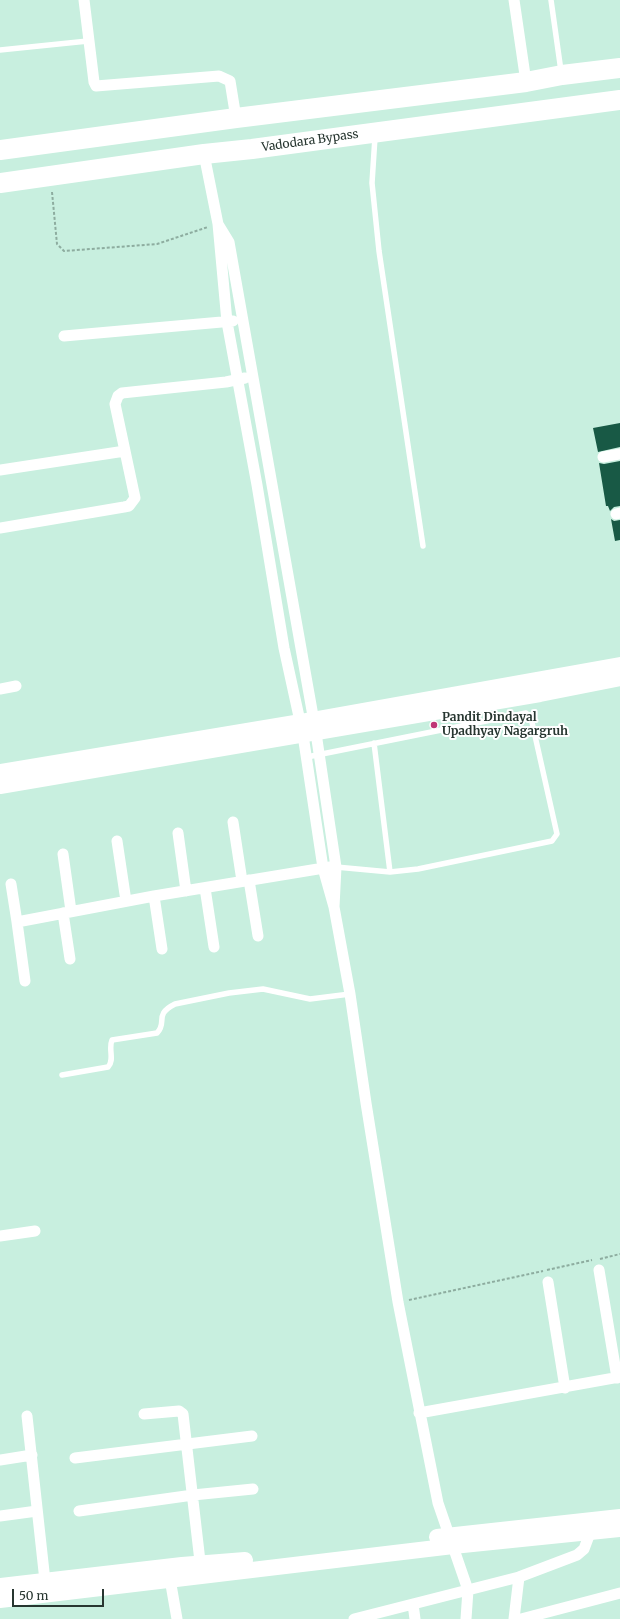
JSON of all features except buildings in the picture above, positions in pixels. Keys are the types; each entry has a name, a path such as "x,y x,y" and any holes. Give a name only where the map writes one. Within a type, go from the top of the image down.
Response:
{"highway":[{"path":"0,150 236,118 526,82 562,75 620,68"},
{"name":"Vadodara Bypass","path":"0,183 204,154 620,100"}],"street":[{"path":"84,0 88,41 94,82 96,86 219,76 230,81 236,118"},
{"path":"514,0 526,82"},
{"path":"204,154 218,224 227,322 272,572 284,648 308,727 319,754 336,867 334,907"},
{"path":"218,224 229,242 253,376 308,727 307,757 323,868 334,907 350,994 398,1302 438,1503 468,1590 466,1619"},
{"path":"64,336 227,322 243,319"},
{"path":"0,528 129,506 135,498 115,404 118,396 122,393 253,376"},
{"path":"0,470 125,451"},
{"path":"603,457 620,454"},
{"path":"0,786 620,665"},
{"path":"0,772 308,727 620,678"},
{"path":"0,689 16,686"},
{"path":"233,822 258,936"},
{"path":"178,832 186,891"},
{"path":"116,840 126,901"},
{"path":"63,854 70,959"},
{"path":"17,922 154,896 336,867"},
{"path":"11,884 26,981"},
{"path":"205,888 214,946"},
{"path":"154,896 162,949"},
{"path":"0,1236 34,1230"},
{"path":"419,1413 618,1378 599,1270"},
{"path":"548,1282 565,1388"},
{"path":"144,1414 182,1412 201,1570"},
{"path":"27,1416 45,1581"},
{"path":"75,1458 252,1436"},
{"path":"0,1460 32,1456"},
{"path":"79,1511 193,1495 253,1489"},
{"path":"0,1516 37,1511"},
{"path":"0,1586 45,1581 201,1570 451,1541 620,1517"},
{"path":"451,1541 590,1533 620,1529"},
{"path":"354,1619 519,1577 577,1555 584,1549 590,1533"},
{"path":"0,1600 170,1579 201,1570"},
{"path":"514,1619 519,1577"},
{"path":"170,1579 178,1619"},
{"path":"521,1619 620,1593"},
{"path":"413,1604 415,1619"}],"lane":[{"path":"551,0 562,75"},
{"path":"0,50 88,41"},
{"path":"375,133 372,183 379,251 423,546"},
{"path":"307,757 526,713 532,718 557,834 552,841 418,869 390,872 336,867"},
{"path":"374,743 390,872"},
{"path":"62,1075 108,1067 112,1062 110,1043 112,1040 157,1033 161,1027 161,1014 167,1008 175,1004 229,993 263,989 310,1000 350,994"}],"path":[{"path":"51,176 57,244 64,251 156,244 218,224"},
{"path":"398,1302 620,1254"}],"place":[{"name":"Pandit Dindayal Upadhyay Nagargruh","path":"434,725"}]}
